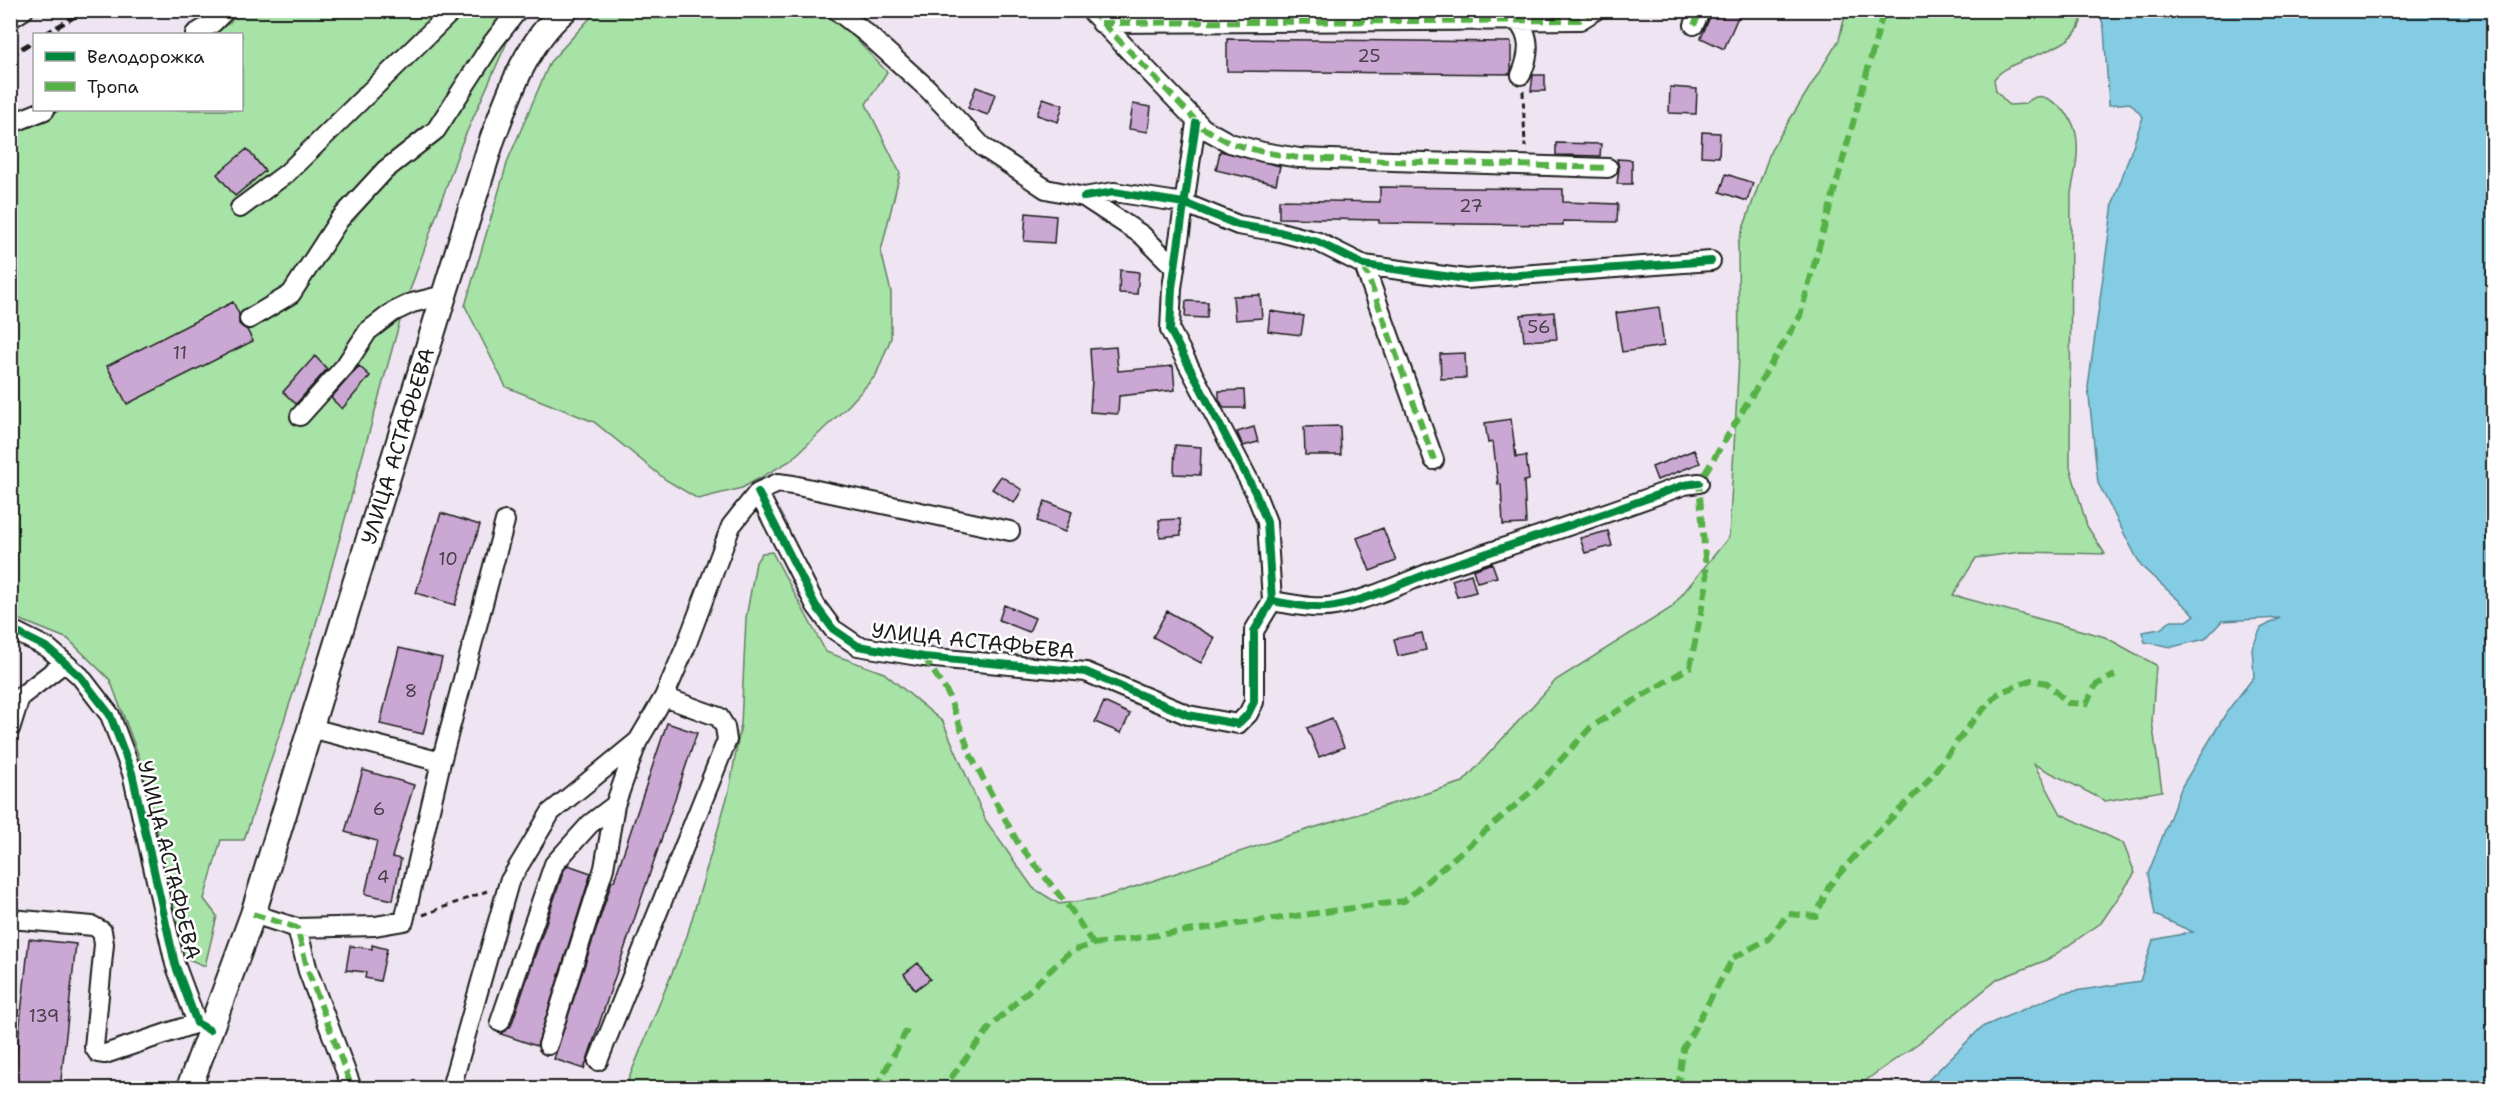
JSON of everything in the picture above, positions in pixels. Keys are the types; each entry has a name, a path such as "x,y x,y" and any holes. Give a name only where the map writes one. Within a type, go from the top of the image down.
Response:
{"main road":[{"name":"УЛИЦА АСТАФЬЕВА","path":"189,1089 203,1027 253,914 492,140 511,89 528,56 551,22 565,10"}],"street":[{"path":"10,19 24,10"},
{"path":"197,33 213,23 226,10"},
{"path":"240,208 287,172 453,10"},
{"path":"249,319 291,294 339,219 385,170 436,130 493,42 518,10"},
{"path":"836,10 866,33 928,90 983,147 1046,189 1084,197 1142,235 1174,268"},
{"path":"1096,17 1510,15 1580,20 1596,10"},
{"path":"1510,15 1524,30 1528,45 1527,59 1521,75"},
{"path":"1096,17 1196,123 1230,143 1299,158 1608,168"},
{"path":"10,124 42,111"},
{"path":"1196,123 1174,268 1170,330 1259,502 1266,522 1272,601 1311,607 1333,607 1369,597 1449,566 1572,526 1684,485 1699,483"},
{"path":"1084,197 1114,192 1184,203 1238,225 1280,232 1318,242 1364,265 1466,279 1711,261"},
{"path":"1364,265 1434,460"},
{"path":"300,416 345,366 368,331 393,312 412,303 444,295"},
{"path":"548,1045 604,868 615,805 638,741 664,697 686,646 730,526 758,492 778,483 793,485 1010,531"},
{"name":"УЛИЦА АСТАФЬЕВА","path":"758,492 816,606 833,629 858,646 924,657 1086,672 1188,715 1238,724 1248,714 1254,702 1254,631 1272,601"},
{"path":"253,914 297,928 375,926 404,921 441,762 506,521"},
{"name":"УЛИЦА АСТАФЬЕВА","path":"10,629 48,648 80,676 110,715 132,773 175,964 203,1027"},
{"path":"10,729 20,697 64,663"},
{"path":"598,1061 727,740 725,727 719,717 664,697"},
{"path":"311,728 441,762"},
{"path":"451,1089 483,967 509,882 551,812 638,741"},
{"path":"500,1022 554,864 590,824 615,805"},
{"path":"10,919 93,926 102,931 104,944 94,1047 98,1053 105,1054 203,1027"},
{"path":"297,928 308,971 352,1089"}],"path":[{"path":"1524,165 1525,109"},
{"path":"404,921 509,882"}],"green space":[{"path":"618,10 813,11 842,24 887,72 866,104 900,173 881,251 891,292 891,338 876,375 849,405 790,461 742,488 698,499 666,480 594,422 506,387 465,306 508,160 550,62 592,16"},
{"path":"239,11 526,11 516,22 461,145 403,310 314,631 244,840 221,840 204,899 217,916 205,966 183,957 167,871 139,757 110,680 68,639 11,616 10,132 59,111 243,111 243,33 210,33 230,23"},
{"path":"1846,11 2081,11 2080,25 2062,44 2017,63 1994,79 1996,91 2009,105 2025,104 2037,97 2046,98 2062,109 2070,118 2075,129 2077,153 2071,193 2070,467 2087,526 2105,554 2021,552 1976,558 1953,595 2105,637 2156,665 2152,721 2162,791 2105,801 2034,764 2061,814 2123,843 2135,873 2101,923 2047,960 1998,979 1858,1088 625,1088 687,936 729,791 741,724 746,618 756,562 762,553 772,552 826,652 884,673 943,722 986,821 1033,888 1059,904 1101,898 1290,835 1463,782 1556,680 1671,608 1729,537 1739,357 1738,243 1771,150 1839,40"}],"water":[{"path":"2099,11 2493,11 2493,1088 1920,1088 1982,1027 2062,993 2140,981 2153,940 2193,932 2155,915 2148,874 2182,786 2228,710 2254,677 2252,648 2261,628 2280,618 2222,621 2205,639 2172,647 2145,642 2142,632 2160,629 2171,621 2187,621 2195,615 2141,566 2098,483 2088,387 2113,203 2143,117 2130,103 2109,105 2104,28"}],"building":[{"path":"1713,10 1741,10 1724,49 1701,38"},
{"path":"1227,39 1511,42 1511,70 1510,74 1227,71"},
{"path":"1533,75 1545,75 1545,91 1531,91"},
{"path":"976,87 995,94 988,115 968,108"},
{"path":"1670,87 1697,89 1696,114 1669,113"},
{"path":"1043,98 1063,105 1058,122 1037,115"},
{"path":"1133,104 1151,107 1148,132 1129,129"},
{"path":"1702,132 1720,133 1719,157 1701,156"},
{"path":"1556,143 1601,144 1600,156 1556,155"},
{"path":"247,149 265,171 235,196 217,174"},
{"path":"1220,151 1280,166 1276,184 1216,170"},
{"path":"1617,159 1632,160 1632,184 1617,184 1619,168"},
{"path":"1726,174 1753,183 1747,201 1720,192"},
{"path":"1380,187 1563,189 1563,202 1618,204 1617,222 1563,221 1563,225 1379,223 1379,220 1279,218 1279,200 1380,202"},
{"path":"1026,213 1056,216 1054,243 1024,241"},
{"path":"1120,270 1139,272 1137,294 1119,293"},
{"path":"1260,295 1262,318 1235,320 1233,296"},
{"path":"1186,301 1208,302 1207,318 1185,317"},
{"path":"233,302 239,314 239,324 247,330 253,341 127,404 107,366"},
{"path":"1659,307 1664,346 1622,352 1616,313"},
{"path":"1270,311 1304,316 1301,335 1268,331"},
{"path":"1554,312 1557,339 1524,341 1521,315"},
{"path":"1116,347 1118,371 1173,366 1175,390 1119,396 1118,414 1090,412 1092,380 1090,349"},
{"path":"1465,353 1466,378 1441,379 1440,354"},
{"path":"315,356 327,369 296,404 283,392"},
{"path":"359,366 370,376 342,409 331,398"},
{"path":"1244,390 1245,408 1224,408 1219,399 1219,391"},
{"path":"1511,419 1516,457 1526,456 1529,480 1524,481 1526,524 1503,525 1501,484 1498,484 1493,442 1488,443 1485,423"},
{"path":"1340,426 1341,455 1305,455 1304,427"},
{"path":"1254,427 1258,442 1243,446 1237,432"},
{"path":"1175,445 1201,447 1200,475 1174,474"},
{"path":"1694,450 1700,463 1657,480 1652,467"},
{"path":"1001,476 1022,490 1014,503 992,489"},
{"path":"1045,501 1072,512 1065,532 1037,521"},
{"path":"441,513 480,525 455,605 416,593"},
{"path":"1180,519 1181,535 1160,537 1159,520"},
{"path":"1383,528 1396,561 1370,571 1357,538"},
{"path":"1608,531 1612,546 1585,553 1580,538"},
{"path":"1492,563 1497,577 1477,582 1473,570"},
{"path":"1471,574 1476,592 1457,597 1452,580"},
{"path":"1004,605 1035,618 1029,632 999,620"},
{"path":"1167,611 1215,638 1201,663 1153,637"},
{"path":"1422,633 1426,650 1398,656 1394,639"},
{"path":"399,648 442,658 423,734 380,724"},
{"path":"1104,702 1130,714 1121,733 1095,722"},
{"path":"1332,718 1344,747 1319,757 1307,728"},
{"path":"667,723 697,733 584,1069 554,1059"},
{"path":"363,770 414,785 392,857 401,859 393,900 365,894 377,841 345,832"},
{"path":"568,865 591,873 537,1046 501,1034 511,1026 564,870"},
{"path":"29,939 76,944 60,1089 13,1089"},
{"path":"372,945 387,949 380,981 365,978 366,972 346,970 350,946 372,949"},
{"path":"918,963 930,979 915,990 904,974"}],"railway":[{"path":"47,33 86,10"},
{"path":"10,55 33,42"}],"marked path":[{"path":"1090,10 1203,128 1230,143 1299,158 1608,168"},
{"path":"1101,23 1580,20 1596,10"},
{"path":"1694,25 1701,10"},
{"path":"1093,944 1404,901 1533,790 1591,727 1690,667 1707,583 1699,483 1800,316 1884,10"},
{"path":"1364,265 1434,460"},
{"path":"924,657 947,692 972,758 1018,843 1072,911 1093,944 1071,951 992,1025 943,1088"},
{"path":"1681,1088 1679,1082 1683,1049 1733,958 1768,939 1788,914 1816,916 1829,886 1860,850 1925,784 1975,718 1999,693 2031,680 2047,683 2068,703 2086,704 2096,685 2115,675"},
{"path":"253,914 297,928 308,971 352,1088"},
{"path":"876,1088 908,1028"}],"cycle path":[{"path":"758,492 816,606 833,629 858,646 924,657 1086,672 1188,715 1238,724 1248,714 1254,702 1254,631 1272,601 1267,522 1255,492 1170,330 1172,288 1196,123"},
{"path":"1084,197 1114,192 1184,203 1238,225 1280,232 1318,242 1364,265 1466,279 1711,261"},
{"path":"1272,601 1320,607 1350,602 1684,485 1699,483"},
{"path":"10,629 48,648 80,676 110,715 132,773 175,964 197,1023 209,1030"}]}
